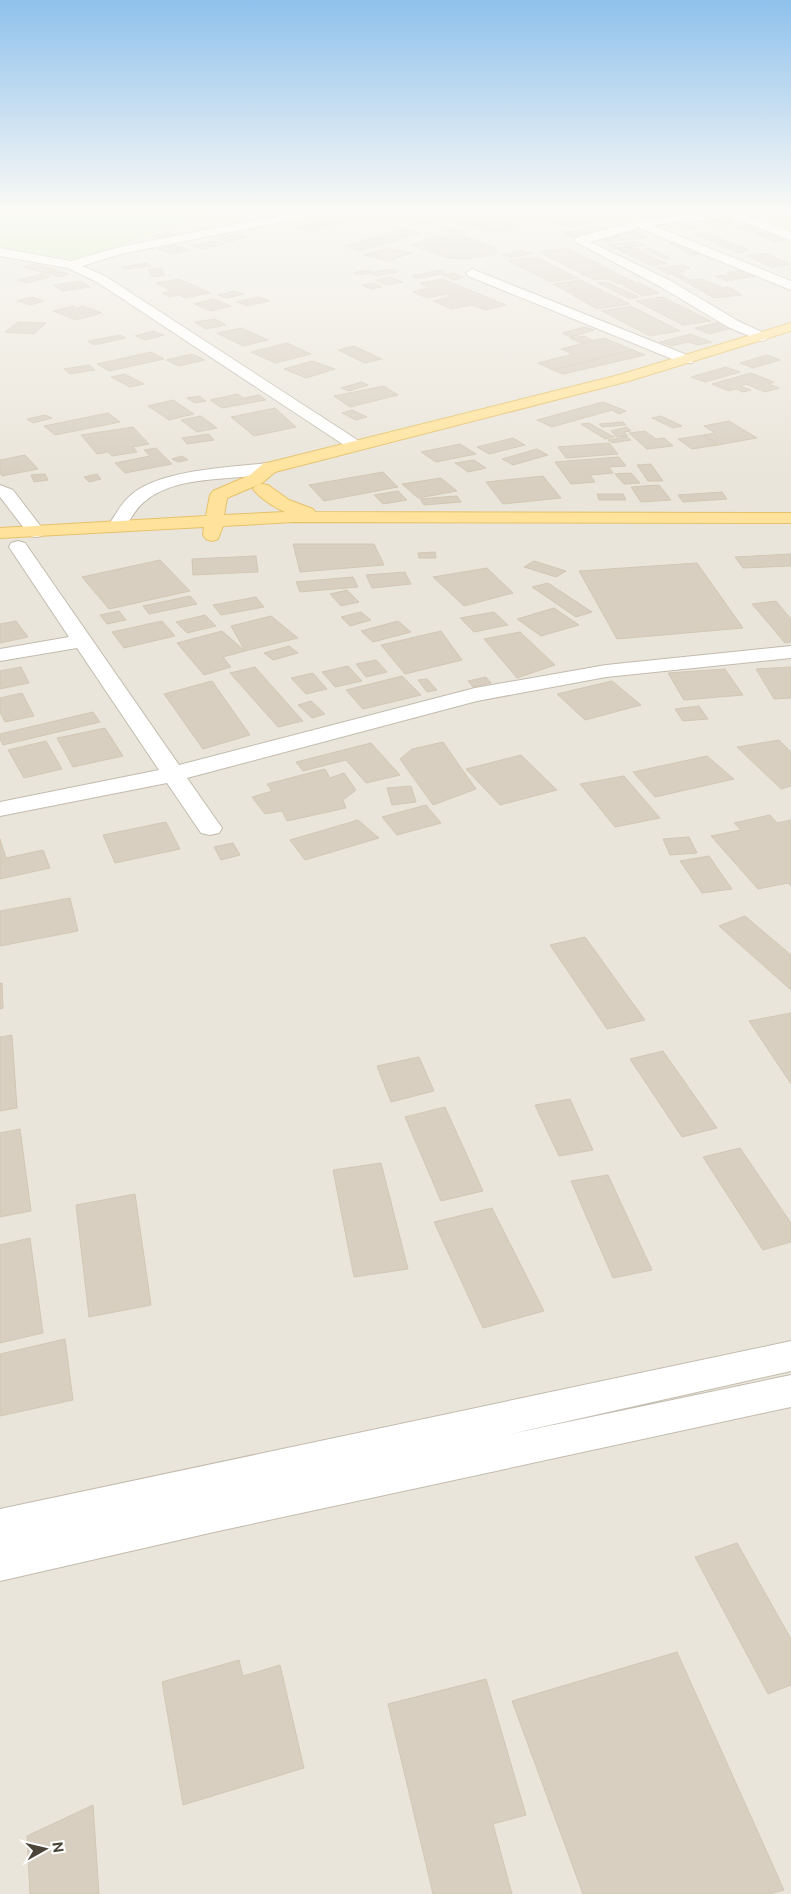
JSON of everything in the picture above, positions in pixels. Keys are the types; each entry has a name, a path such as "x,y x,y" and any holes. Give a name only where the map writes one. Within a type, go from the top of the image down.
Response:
{"main road":[{"path":"126,526 207,501 262,479 356,446 624,378 761,338 791,327"},
{"path":"262,479 276,501 290,509 320,517"},
{"path":"235,527 262,479"},
{"path":"207,501 213,528"},
{"path":"235,527 320,517 791,518"},
{"path":"0,533 126,526 213,528"},
{"path":"9,548 235,527 791,530"}],"street":[{"path":"134,300 356,446"},
{"path":"540,300 687,360"},
{"path":"693,300 761,338"},
{"path":"126,526 140,496 164,484 204,476 262,479"},
{"path":"0,490 7,494 36,532"},
{"path":"9,548 56,604 83,641 210,828"},
{"path":"0,655 83,641"},
{"path":"0,809 174,774 475,695 606,671 791,652"},
{"path":"0,1528 791,1356"},
{"path":"0,1562 791,1390"}],"shaded area":[{"path":"0,300 791,300 791,1894 0,1894"}],"building":[{"path":"42,300 44,301 30,305 17,301"},
{"path":"217,300 231,306 211,311 194,304"},
{"path":"243,300 270,301 247,306 236,302"},
{"path":"495,300 506,305 485,310 472,305 452,309 433,301"},
{"path":"582,300 623,300 630,304 597,309"},
{"path":"669,300 711,321 683,325 636,301"},
{"path":"73,306 77,308 83,306 102,313 76,320 53,311"},
{"path":"631,306 680,331 650,336 602,311"},
{"path":"215,319 226,325 206,329 195,322"},
{"path":"18,322 46,323 34,334 5,332"},
{"path":"720,322 735,327 710,334 695,328"},
{"path":"585,327 594,330 571,337 562,333"},
{"path":"242,328 268,340 243,346 217,333"},
{"path":"153,331 164,335 146,340 135,336"},
{"path":"690,334 712,342 698,345 688,342 671,346 660,342"},
{"path":"120,335 126,338 94,345 88,341"},
{"path":"584,336 594,341 581,343 570,338"},
{"path":"604,338 633,350 553,370 538,363 573,354 561,349"},
{"path":"287,343 311,354 275,363 251,352"},
{"path":"354,346 382,359 365,363 338,350"},
{"path":"633,350 645,355 563,374 553,370"},
{"path":"151,352 164,359 109,371 97,364"},
{"path":"192,354 205,360 179,366 166,360"},
{"path":"767,355 780,360 753,368 740,363"},
{"path":"312,361 335,369 306,378 284,369"},
{"path":"89,365 95,370 70,374 64,369"},
{"path":"726,367 740,372 705,382 691,377"},
{"path":"751,373 774,382 769,384 779,388 765,392 746,384 740,386 751,390 743,392 736,389 729,391 712,384"},
{"path":"125,374 144,384 130,387 111,377"},
{"path":"361,382 368,385 349,391 341,388"},
{"path":"384,386 398,395 350,407 334,396"},
{"path":"238,394 243,398 259,395 266,400 222,408 210,400"},
{"path":"199,396 206,401 195,403 187,398"},
{"path":"173,400 194,414 169,420 148,406"},
{"path":"603,402 626,411 619,414 612,410 552,427 537,420"},
{"path":"275,408 296,427 254,436 231,417"},
{"path":"352,410 367,417 356,420 342,413"},
{"path":"108,413 120,422 55,435 44,426"},
{"path":"45,415 52,418 33,423 27,419"},
{"path":"201,416 217,428 197,432 181,420"},
{"path":"661,416 682,426 673,428 652,418"},
{"path":"729,421 757,438 718,445 704,435 715,433 704,426"},
{"path":"623,422 626,425 602,427 599,424"},
{"path":"589,423 614,437 605,439 581,424"},
{"path":"133,427 149,444 133,447 137,452 112,456 108,452 97,454 81,435"},
{"path":"627,427 631,431 624,432 628,436 616,437 611,431"},
{"path":"645,431 656,439 664,438 673,446 647,449 629,433"},
{"path":"209,434 214,440 187,444 182,438"},
{"path":"704,435 718,445 692,449 678,439"},
{"path":"627,437 631,440 612,443 608,440"},
{"path":"513,438 525,445 489,454 477,447"},
{"path":"609,443 618,454 566,458 558,447"},
{"path":"460,444 476,454 436,462 421,452"},
{"path":"156,448 172,464 125,473 115,463 150,456 144,450"},
{"path":"537,449 548,455 513,465 502,459"},
{"path":"25,455 38,469 2,476 0,473 0,460"},
{"path":"182,456 188,460 178,462 172,459"},
{"path":"619,457 626,466 609,467 613,473 590,475 595,482 571,484 555,462"},
{"path":"474,460 486,468 468,472 455,463"},
{"path":"651,464 663,481 648,481 637,465"},
{"path":"383,472 398,487 324,501 309,485"},
{"path":"631,473 640,483 624,484 615,474"},
{"path":"45,474 48,480 34,482 31,475"},
{"path":"97,474 101,479 89,482 84,477"},
{"path":"543,476 561,498 503,504 486,482"},
{"path":"441,478 457,491 418,498 402,484"},
{"path":"659,485 671,500 641,502 631,487"},
{"path":"398,491 407,500 383,504 374,495"},
{"path":"722,492 727,499 683,502 678,495"},
{"path":"597,494 623,494 626,500 599,500"},
{"path":"457,496 461,502 424,505 420,499"},
{"path":"293,544 374,544 384,565 300,572"},
{"path":"435,552 436,558 419,558 418,553"},
{"path":"791,554 791,566 743,568 735,557"},
{"path":"256,556 258,572 193,575 192,559"},
{"path":"160,560 190,591 109,609 82,577"},
{"path":"534,561 566,571 556,577 524,567"},
{"path":"697,563 743,628 617,639 579,571"},
{"path":"487,568 513,593 464,606 433,577"},
{"path":"405,572 411,584 372,588 366,575"},
{"path":"353,577 358,587 300,592 296,582"},
{"path":"548,583 592,612 576,617 532,587"},
{"path":"347,590 359,602 341,606 330,594"},
{"path":"190,596 197,604 149,614 143,606"},
{"path":"256,597 264,607 221,615 213,605"},
{"path":"776,601 791,619 791,642 785,643 752,604"},
{"path":"554,608 579,625 541,636 517,619"},
{"path":"119,611 126,620 107,624 100,615"},
{"path":"361,612 371,620 350,626 341,617"},
{"path":"494,612 508,625 474,632 460,618"},
{"path":"205,615 216,626 187,633 176,622"},
{"path":"271,616 298,638 245,651 231,626"},
{"path":"16,621 28,637 0,643 0,624"},
{"path":"162,621 175,636 124,648 112,632"},
{"path":"398,621 411,632 373,642 361,631"},
{"path":"222,631 245,651 223,657 231,667 204,675 177,643"},
{"path":"441,631 462,660 405,674 381,645"},
{"path":"520,632 555,665 517,678 484,639"},
{"path":"289,646 298,653 273,660 264,653"},
{"path":"376,660 387,672 366,677 356,664"},
{"path":"348,666 362,681 335,687 322,672"},
{"path":"21,667 29,683 0,689 0,671"},
{"path":"255,667 303,721 278,727 230,673"},
{"path":"791,667 791,698 774,699 756,669"},
{"path":"725,669 743,695 684,700 668,673"},
{"path":"313,673 327,689 306,694 291,678"},
{"path":"402,676 421,695 363,709 346,690"},
{"path":"486,677 491,683 473,687 468,681"},
{"path":"427,679 437,690 427,692 418,680"},
{"path":"212,681 250,735 203,749 164,694"},
{"path":"612,681 641,705 585,720 557,694"},
{"path":"22,693 34,716 5,722 0,712 0,698"},
{"path":"311,701 325,714 312,718 298,705"},
{"path":"699,706 708,719 683,721 675,709"},
{"path":"93,712 100,722 3,745 0,739 0,734"},
{"path":"105,728 123,756 73,767 57,738"},
{"path":"779,740 791,752 791,786 781,789 737,747"},
{"path":"46,741 62,769 24,778 8,750"},
{"path":"443,742 476,789 433,805 400,759 412,749"},
{"path":"371,743 400,775 366,783 346,760 303,771 296,762"},
{"path":"521,755 557,790 500,805 466,769"},
{"path":"707,756 734,779 655,797 633,772"},
{"path":"325,769 330,778 344,773 356,790 343,800 346,808 287,821 282,811 265,814 252,797 272,791 267,784"},
{"path":"624,776 660,818 615,827 580,784"},
{"path":"411,786 416,802 392,805 387,788"},
{"path":"426,805 441,823 397,835 382,817"},
{"path":"770,815 777,823 791,820 791,886 788,883 758,889 711,836 741,830 734,823"},
{"path":"358,820 379,838 305,860 290,840"},
{"path":"166,822 180,849 115,863 103,835"},
{"path":"689,837 697,853 670,855 663,839"},
{"path":"0,839 6,858 43,850 50,868 0,879"},
{"path":"233,843 240,855 221,860 214,847"},
{"path":"709,856 732,889 702,893 680,861"},
{"path":"70,898 78,931 0,946 0,911"},
{"path":"745,916 791,955 791,990 719,926"},
{"path":"585,937 645,1020 607,1029 550,945"},
{"path":"0,983 2,983 3,1008 0,1009"},
{"path":"791,1013 791,1084 749,1021"},
{"path":"12,1035 17,1108 0,1111 0,1037"},
{"path":"663,1051 717,1128 682,1137 630,1059"},
{"path":"419,1057 434,1091 391,1102 377,1066"},
{"path":"570,1099 593,1150 559,1156 535,1105"},
{"path":"445,1107 483,1191 441,1201 405,1117"},
{"path":"20,1129 31,1211 0,1217 0,1133"},
{"path":"740,1148 791,1223 791,1242 763,1250 703,1157"},
{"path":"381,1163 408,1269 354,1277 333,1170"},
{"path":"608,1175 652,1270 613,1278 571,1181"},
{"path":"135,1194 151,1305 89,1317 76,1205"},
{"path":"492,1208 544,1311 483,1328 434,1222"},
{"path":"30,1238 43,1333 0,1343 0,1245"},
{"path":"65,1339 73,1400 0,1416 0,1354"},
{"path":"737,1543 791,1639 791,1685 768,1694 695,1557"},
{"path":"677,1652 784,1890 770,1894 583,1894 512,1701"},
{"path":"239,1660 243,1676 280,1665 304,1768 183,1805 162,1682"},
{"path":"486,1679 526,1815 493,1824 512,1894 433,1894 388,1704"},
{"path":"93,1805 99,1894 30,1894 27,1836"}]}
